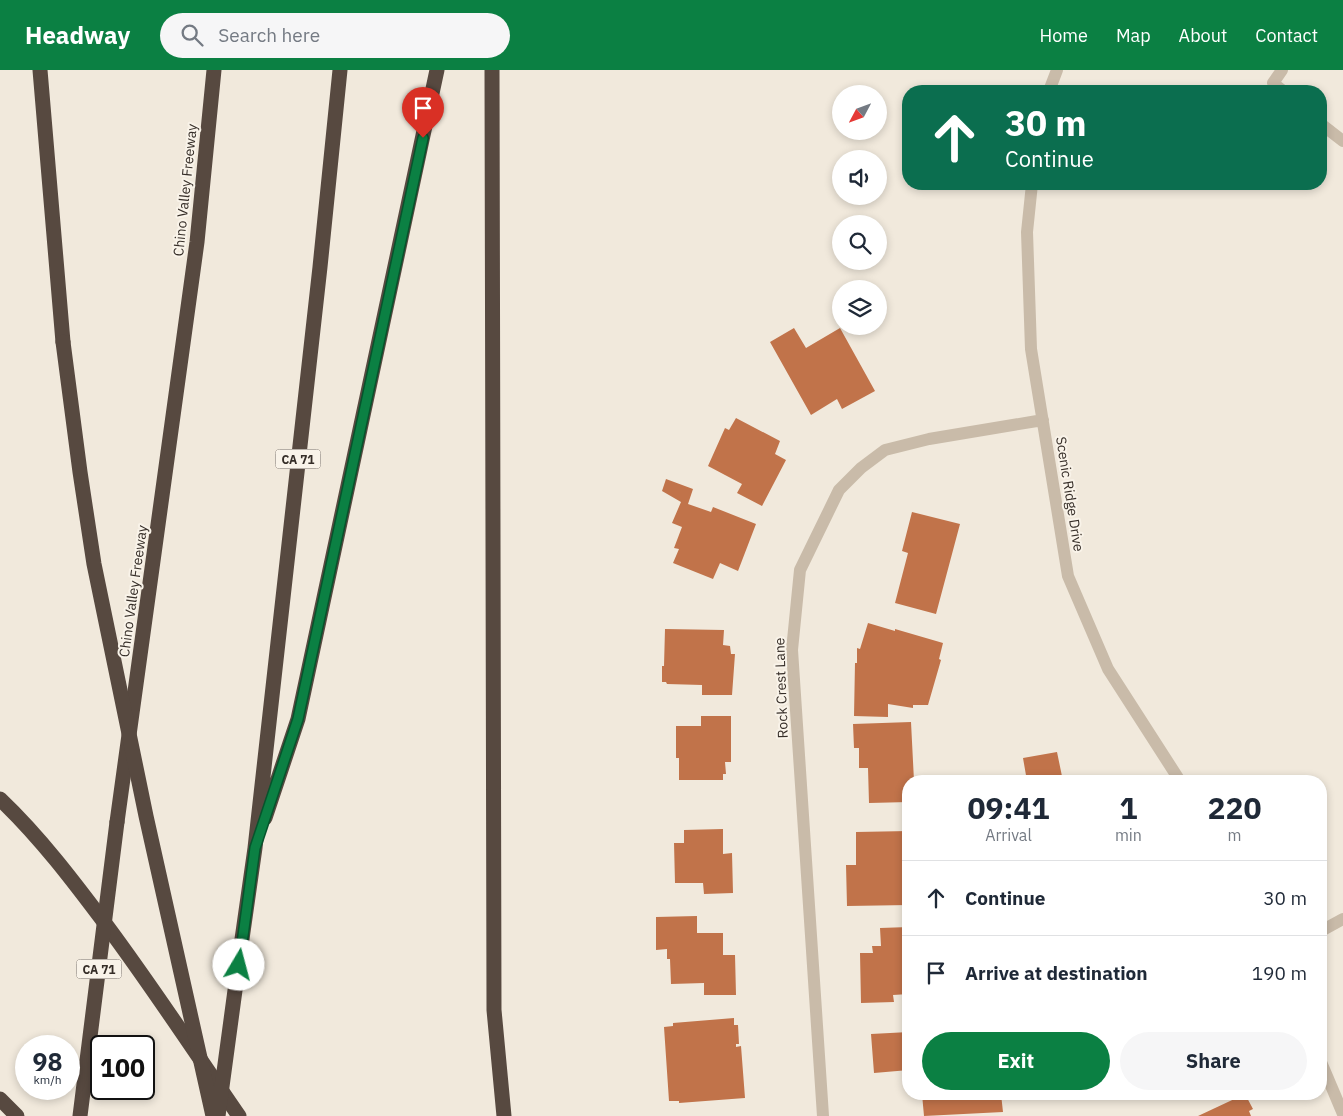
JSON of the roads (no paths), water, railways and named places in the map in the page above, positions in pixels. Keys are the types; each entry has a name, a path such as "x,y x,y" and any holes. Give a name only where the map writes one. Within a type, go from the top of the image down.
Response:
{"highway":[{"path":"40,70 63,342 80,472 98,582 146,816 213,1116"},
{"name":"Chino Valley Freeway","path":"80,1116 117,822 197,242 214,70"},
{"name":"CA 71","path":"218,1116 255,848 320,267 340,70"},
{"path":"255,848 298,719 437,70"},
{"path":"492,70 494,1010 504,1116"},
{"path":"0,799 39,839 90,904 147,980 238,1116"},
{"path":"0,1099 17,1116"}],"street":[{"path":"1052,85 1058,70"},
{"path":"1276,85 1273,83 1282,70"},
{"path":"1327,129 1343,141"},
{"name":"Scenic Ridge Drive","path":"1031,190 1027,232 1031,349 1068,576 1108,669 1176,775"},
{"name":"Rock Crest Lane","path":"823,1116 792,650 800,570 838,490 861,468 885,450 930,439 1043,420"},
{"path":"1327,928 1343,919"},
{"path":"1327,1076 1343,1114"}]}
